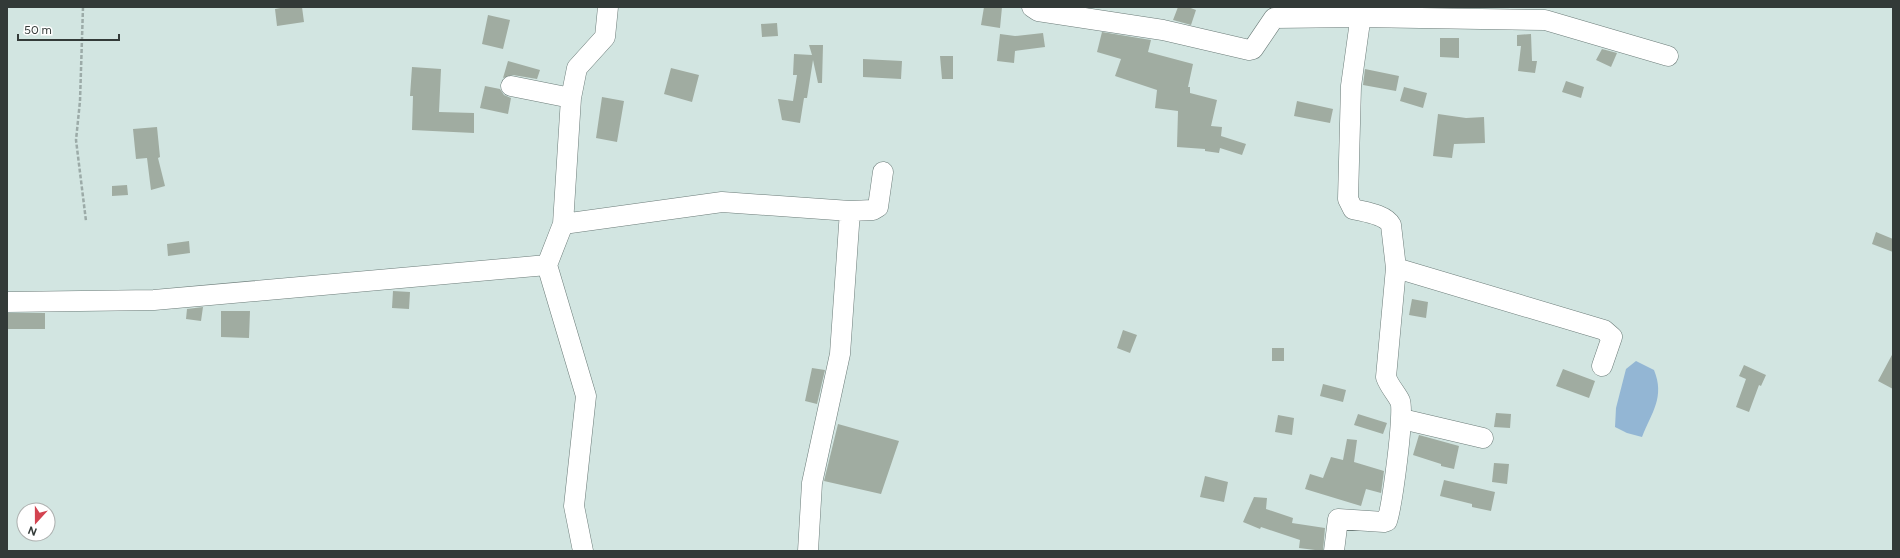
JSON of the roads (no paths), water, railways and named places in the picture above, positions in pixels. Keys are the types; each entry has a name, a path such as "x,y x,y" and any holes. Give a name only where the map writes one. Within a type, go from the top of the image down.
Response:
{"street":[{"path":"583,551 574,506 586,396 547,264 563,224 571,98 579,64 605,37 608,7"},
{"path":"1032,7 1038,11 1163,30 1249,50 1253,49 1274,18 1361,12 1548,13 1668,56"},
{"path":"1334,551 1338,518 1387,521 1402,420 1400,401 1388,383 1386,377 1396,268 1391,225 1389,221 1383,217 1353,209 1348,199 1351,86 1361,12"},
{"path":"511,86 571,98"},
{"path":"563,224 722,202 850,211 873,210 878,207 882,172"},
{"path":"808,551 812,483 840,354 850,211"},
{"path":"7,302 154,300 547,264"},
{"path":"1396,268 1604,330 1612,337 1602,366"},
{"path":"1402,420 1483,438"}],"water":[{"path":"1636,361 1654,370 1658,388 1656,404 1642,437 1627,433 1615,427 1616,408 1626,369"}]}
